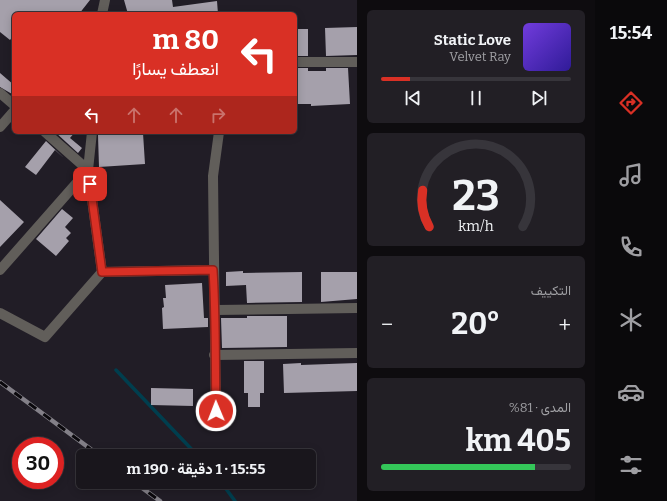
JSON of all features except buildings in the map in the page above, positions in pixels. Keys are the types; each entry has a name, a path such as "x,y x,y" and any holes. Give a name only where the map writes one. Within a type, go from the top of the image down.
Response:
{"street":[{"path":"297,62 357,62"},
{"path":"0,93 12,103"},
{"path":"0,127 12,113"},
{"path":"47,134 88,170"},
{"path":"92,134 88,170 102,272"},
{"path":"216,425 214,355 216,310 213,270 213,176 219,134"},
{"path":"0,270 88,170"},
{"path":"0,313 45,337 102,272 213,270"},
{"path":"216,310 357,308"},
{"path":"214,355 357,354"}],"waterway":[{"path":"116,370 191,449"},
{"path":"226,489 235,501"}],"railway":[{"path":"0,382 91,449"},
{"path":"144,489 160,501"}],"route":[{"path":"90,184 102,272 213,270 216,310 214,355 216,411"}]}
